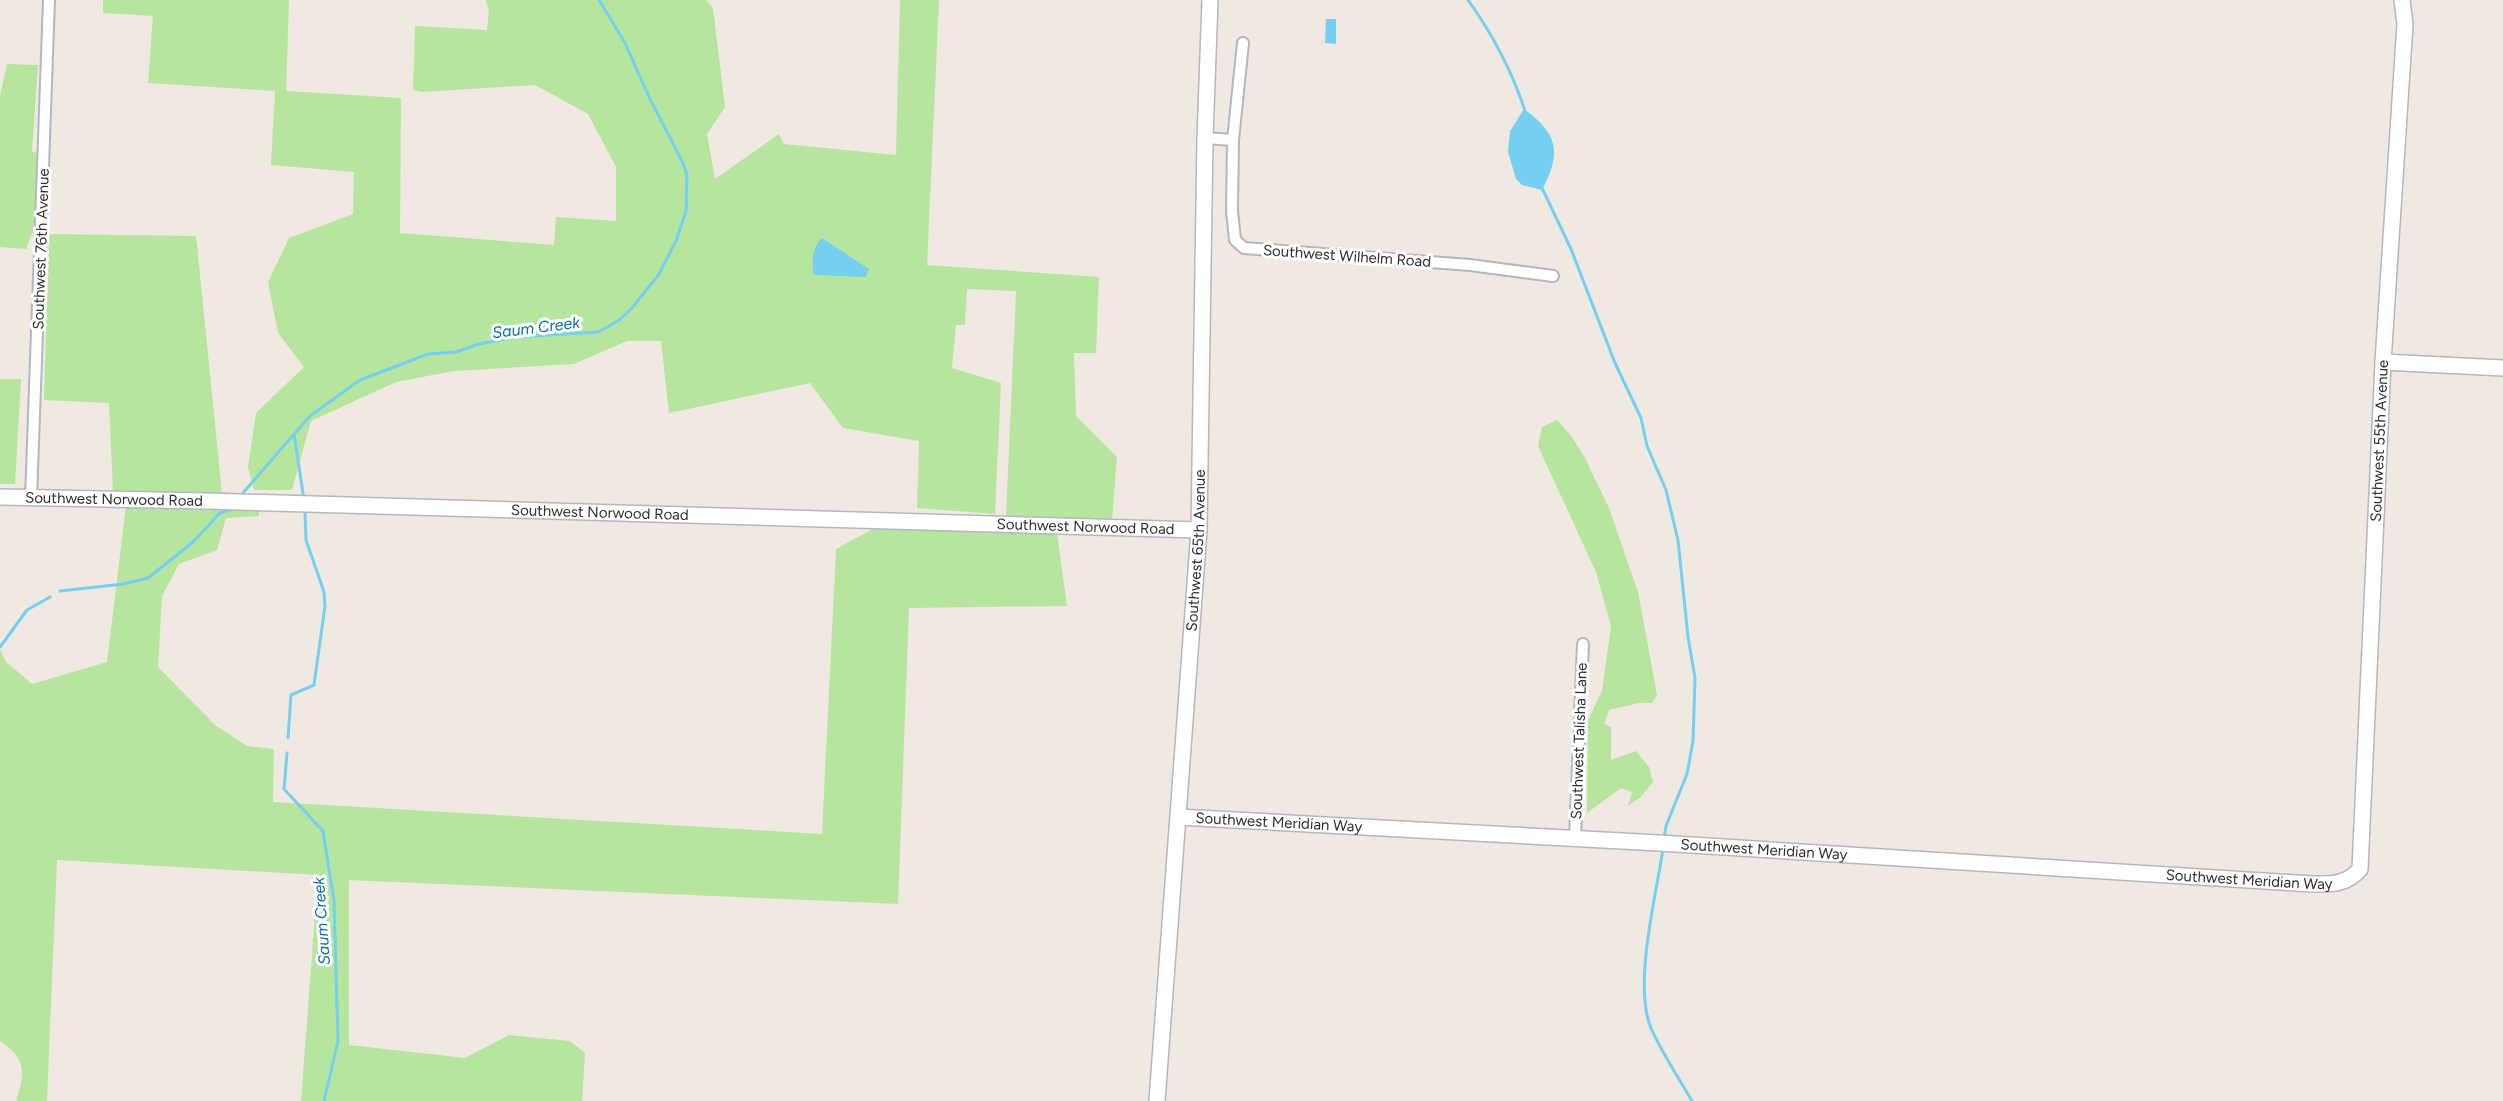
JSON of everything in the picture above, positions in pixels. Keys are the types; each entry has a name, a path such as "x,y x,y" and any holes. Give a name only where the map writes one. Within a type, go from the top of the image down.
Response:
{"street":[{"name":"Southwest 76th Avenue","path":"31,498 49,0"},
{"name":"Southwest 65th Avenue","path":"1157,1101 1199,530 1205,138 1210,0"},
{"name":"Southwest 55th Avenue","path":"2349,879 2360,869 2383,362 2404,24 2402,0"},
{"path":"1205,138 1233,140 1243,43"},
{"name":"Southwest Wilhelm Road","path":"1233,140 1233,229 1235,240 1244,248 1480,266 1553,276"},
{"path":"2383,362 2503,368"},
{"name":"Southwest Norwood Road","path":"0,497 1199,530"},
{"name":"Southwest Talisha Lane","path":"1575,838 1583,644"},
{"name":"Southwest Meridian Way","path":"1179,817 1575,838 2312,884 2337,883 2349,879"}],"green space":[{"path":"103,0 289,0 286,91 401,98 400,233 554,245 556,217 616,221 616,167 588,114 535,85 422,92 413,90 415,26 487,30 489,11 486,0 706,0 713,8 725,107 707,134 715,179 779,134 784,144 896,155 900,0 939,0 927,265 1099,277 1096,353 1074,353 1076,416 1117,457 1112,521 1006,516 1016,291 967,289 965,325 956,325 952,368 1001,383 995,514 917,508 919,441 843,428 810,383 669,413 661,341 627,341 574,364 454,371 396,382 311,421 292,490 254,490 248,467 256,413 304,367 278,333 268,282 289,238 353,214 354,172 271,165 275,91 148,83 153,16 103,13"},
{"path":"7,64 38,65 32,151 38,154 35,226 26,249 0,247 0,96"},
{"path":"49,234 196,236 222,493 113,492 109,403 44,400"},
{"path":"0,379 21,379 15,484 0,484"},
{"path":"1557,420 1572,437 1585,458 1609,508 1638,592 1657,695 1652,703 1639,703 1609,710 1604,724 1611,727 1611,760 1636,751 1649,767 1653,782 1641,797 1628,806 1632,792 1621,788 1587,813 1588,720 1602,691 1611,626 1596,572 1538,446 1542,427"},
{"path":"126,506 259,511 259,516 226,518 217,550 179,564 162,596 158,667 216,726 247,746 274,749 273,802 822,834 836,549 873,529 1057,533 1067,606 909,608 898,904 349,880 349,1045 465,1058 509,1035 570,1041 585,1053 582,1101 301,1101 318,875 57,860 47,1101 16,1101 22,1067 15,1054 0,1041 0,649 6,662 32,684 107,662"}],"water":[{"path":"1326,19 1336,19 1336,44 1325,43"},
{"path":"1524,109 1544,127 1553,145 1552,165 1542,190 1522,185 1516,179 1508,152 1510,131"},
{"path":"822,238 869,269 866,277 814,275 813,255"}],"waterway":[{"name":"Saum Creek","path":"242,494 310,416 360,380 428,354 456,352 479,344 517,337 598,332 618,321 632,308 659,274 676,241 686,211 687,175 625,43 599,0"},
{"path":"1468,0 1486,26 1501,54 1525,111"},
{"path":"1542,188 1571,249 1615,363 1641,418 1647,446 1666,490 1678,540 1688,637 1695,678 1693,741 1687,774 1666,826 1664,839"},
{"name":"Saum Creek","path":"294,434 304,500"},
{"path":"60,591 123,584 148,578 192,543 220,513 229,510"},
{"name":"Saum Creek","path":"288,738 291,695 314,685 325,606 324,592 306,540 305,512"},
{"path":"0,647 27,610 50,597"},
{"name":"Saum Creek","path":"287,753 284,789 323,831 334,901 338,1041 324,1101"},
{"path":"1663,849 1645,965 1646,1010 1655,1037 1692,1101"}]}
